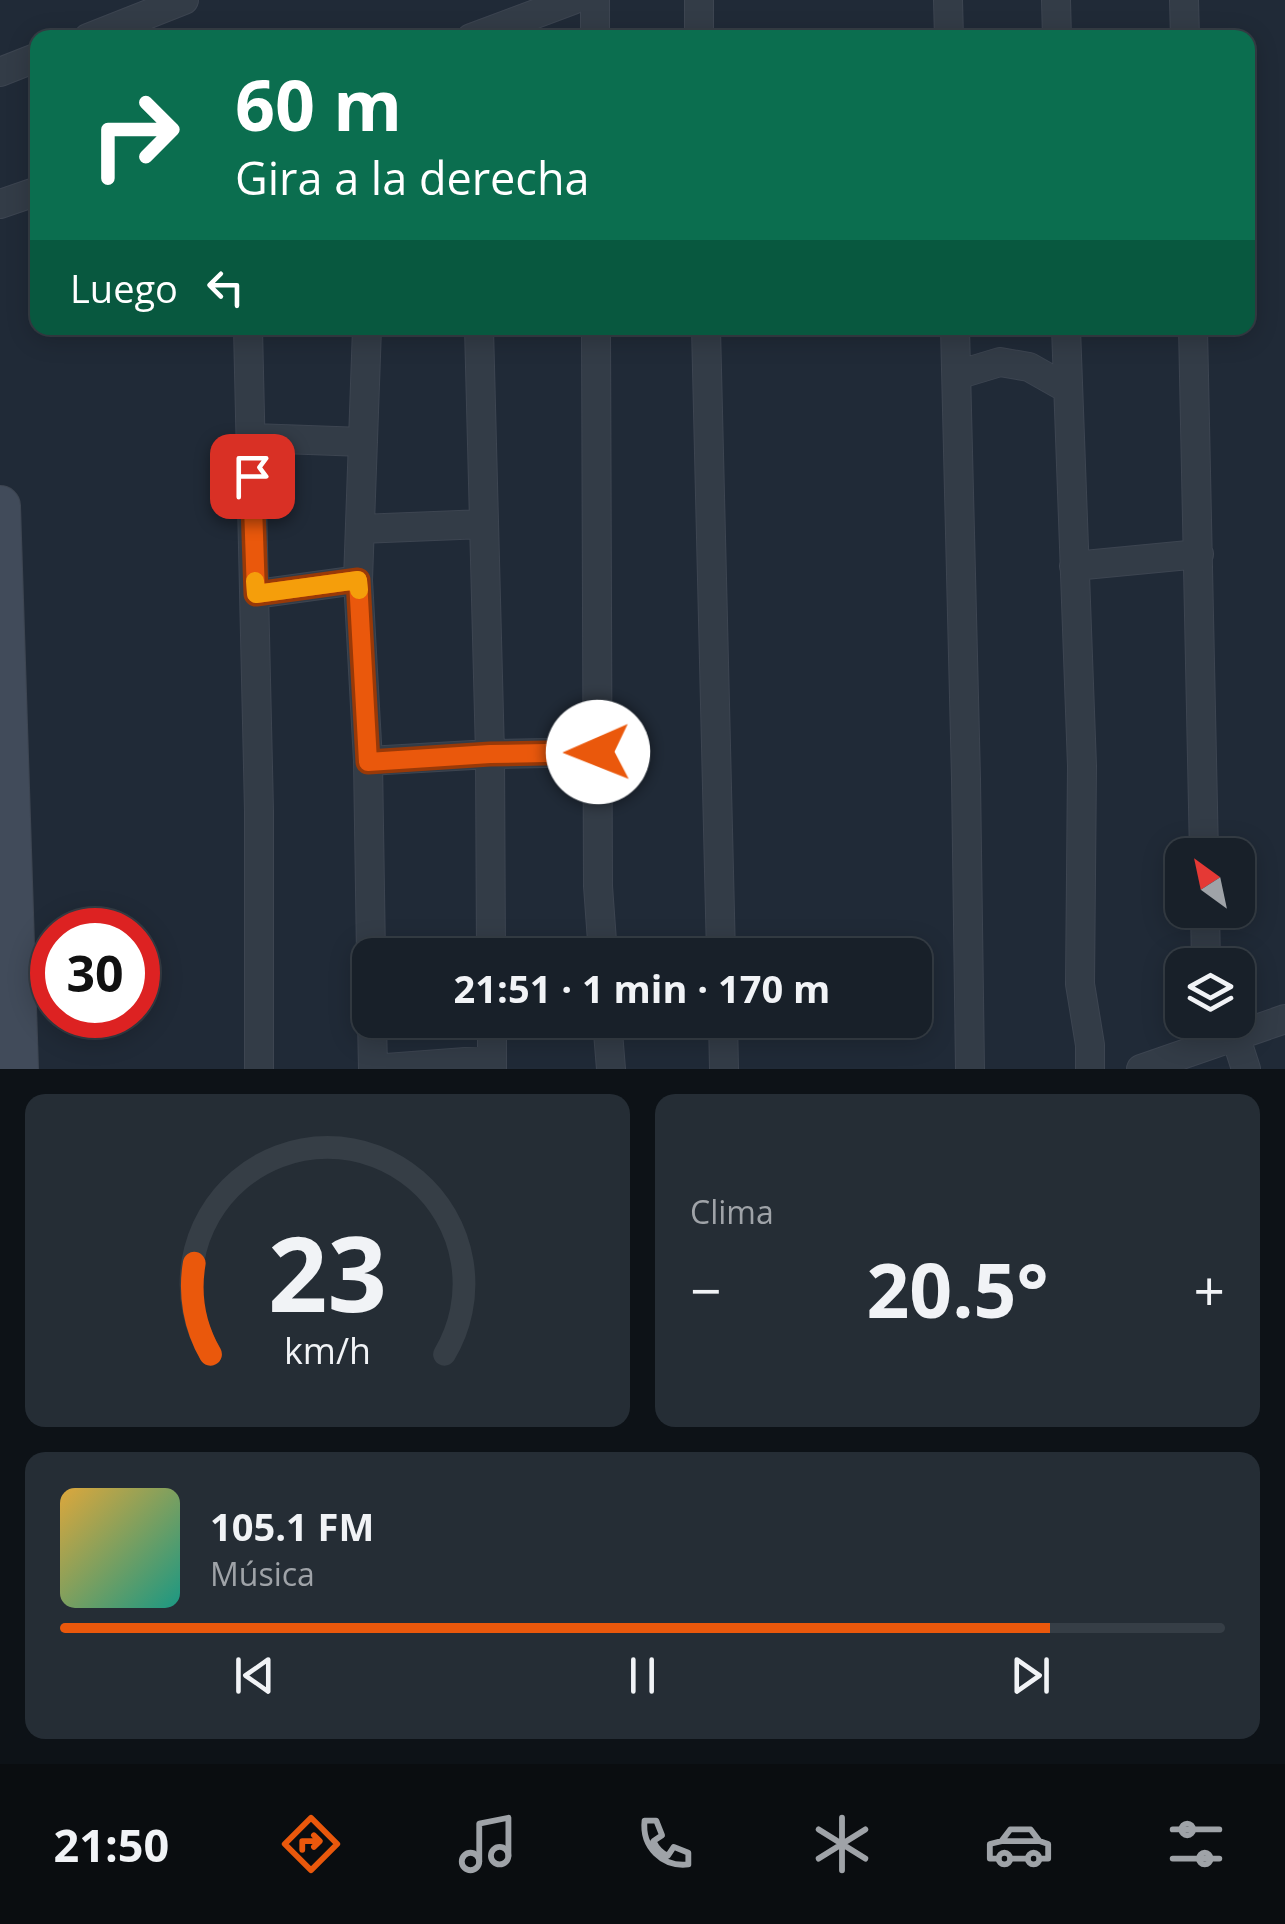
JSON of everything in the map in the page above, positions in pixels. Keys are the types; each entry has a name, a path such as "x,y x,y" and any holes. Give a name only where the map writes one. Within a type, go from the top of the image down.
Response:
{"main road":[{"path":"0,506 18,1069"}],"street":[{"path":"108,30 184,0"},
{"path":"491,30 573,0"},
{"path":"595,0 595,30"},
{"path":"698,0 699,30"},
{"path":"948,0 948,30"},
{"path":"1056,0 1057,30"},
{"path":"1184,0 1185,30"},
{"path":"0,72 30,60"},
{"path":"0,204 30,194"},
{"path":"248,335 260,811 259,1069"},
{"path":"367,335 358,580 368,762 371,938"},
{"path":"479,335 492,938"},
{"path":"596,335 598,886 602,938"},
{"path":"706,335 721,938"},
{"path":"956,335 970,1069"},
{"path":"1066,335 1082,766 1080,984 1090,1069"},
{"path":"1193,335 1204,838"},
{"path":"956,375 1000,362 1030,367 1068,389"},
{"path":"251,438 363,442"},
{"path":"360,529 484,524"},
{"path":"1074,566 1199,554"},
{"path":"256,594 358,580"},
{"path":"368,762 598,752"},
{"path":"1255,1031 1285,1020"},
{"path":"372,1038 373,1069 492,1064 492,1038"},
{"path":"608,1038 611,1069"},
{"path":"723,1038 724,1069"},
{"path":"1141,1069 1198,1038"},
{"path":"1236,1038 1246,1069"}],"slow traffic":[{"path":"255,581 256,594 358,580 359,590"}],"route":[{"path":"252,476 256,594 358,580 368,762 598,752"}]}
